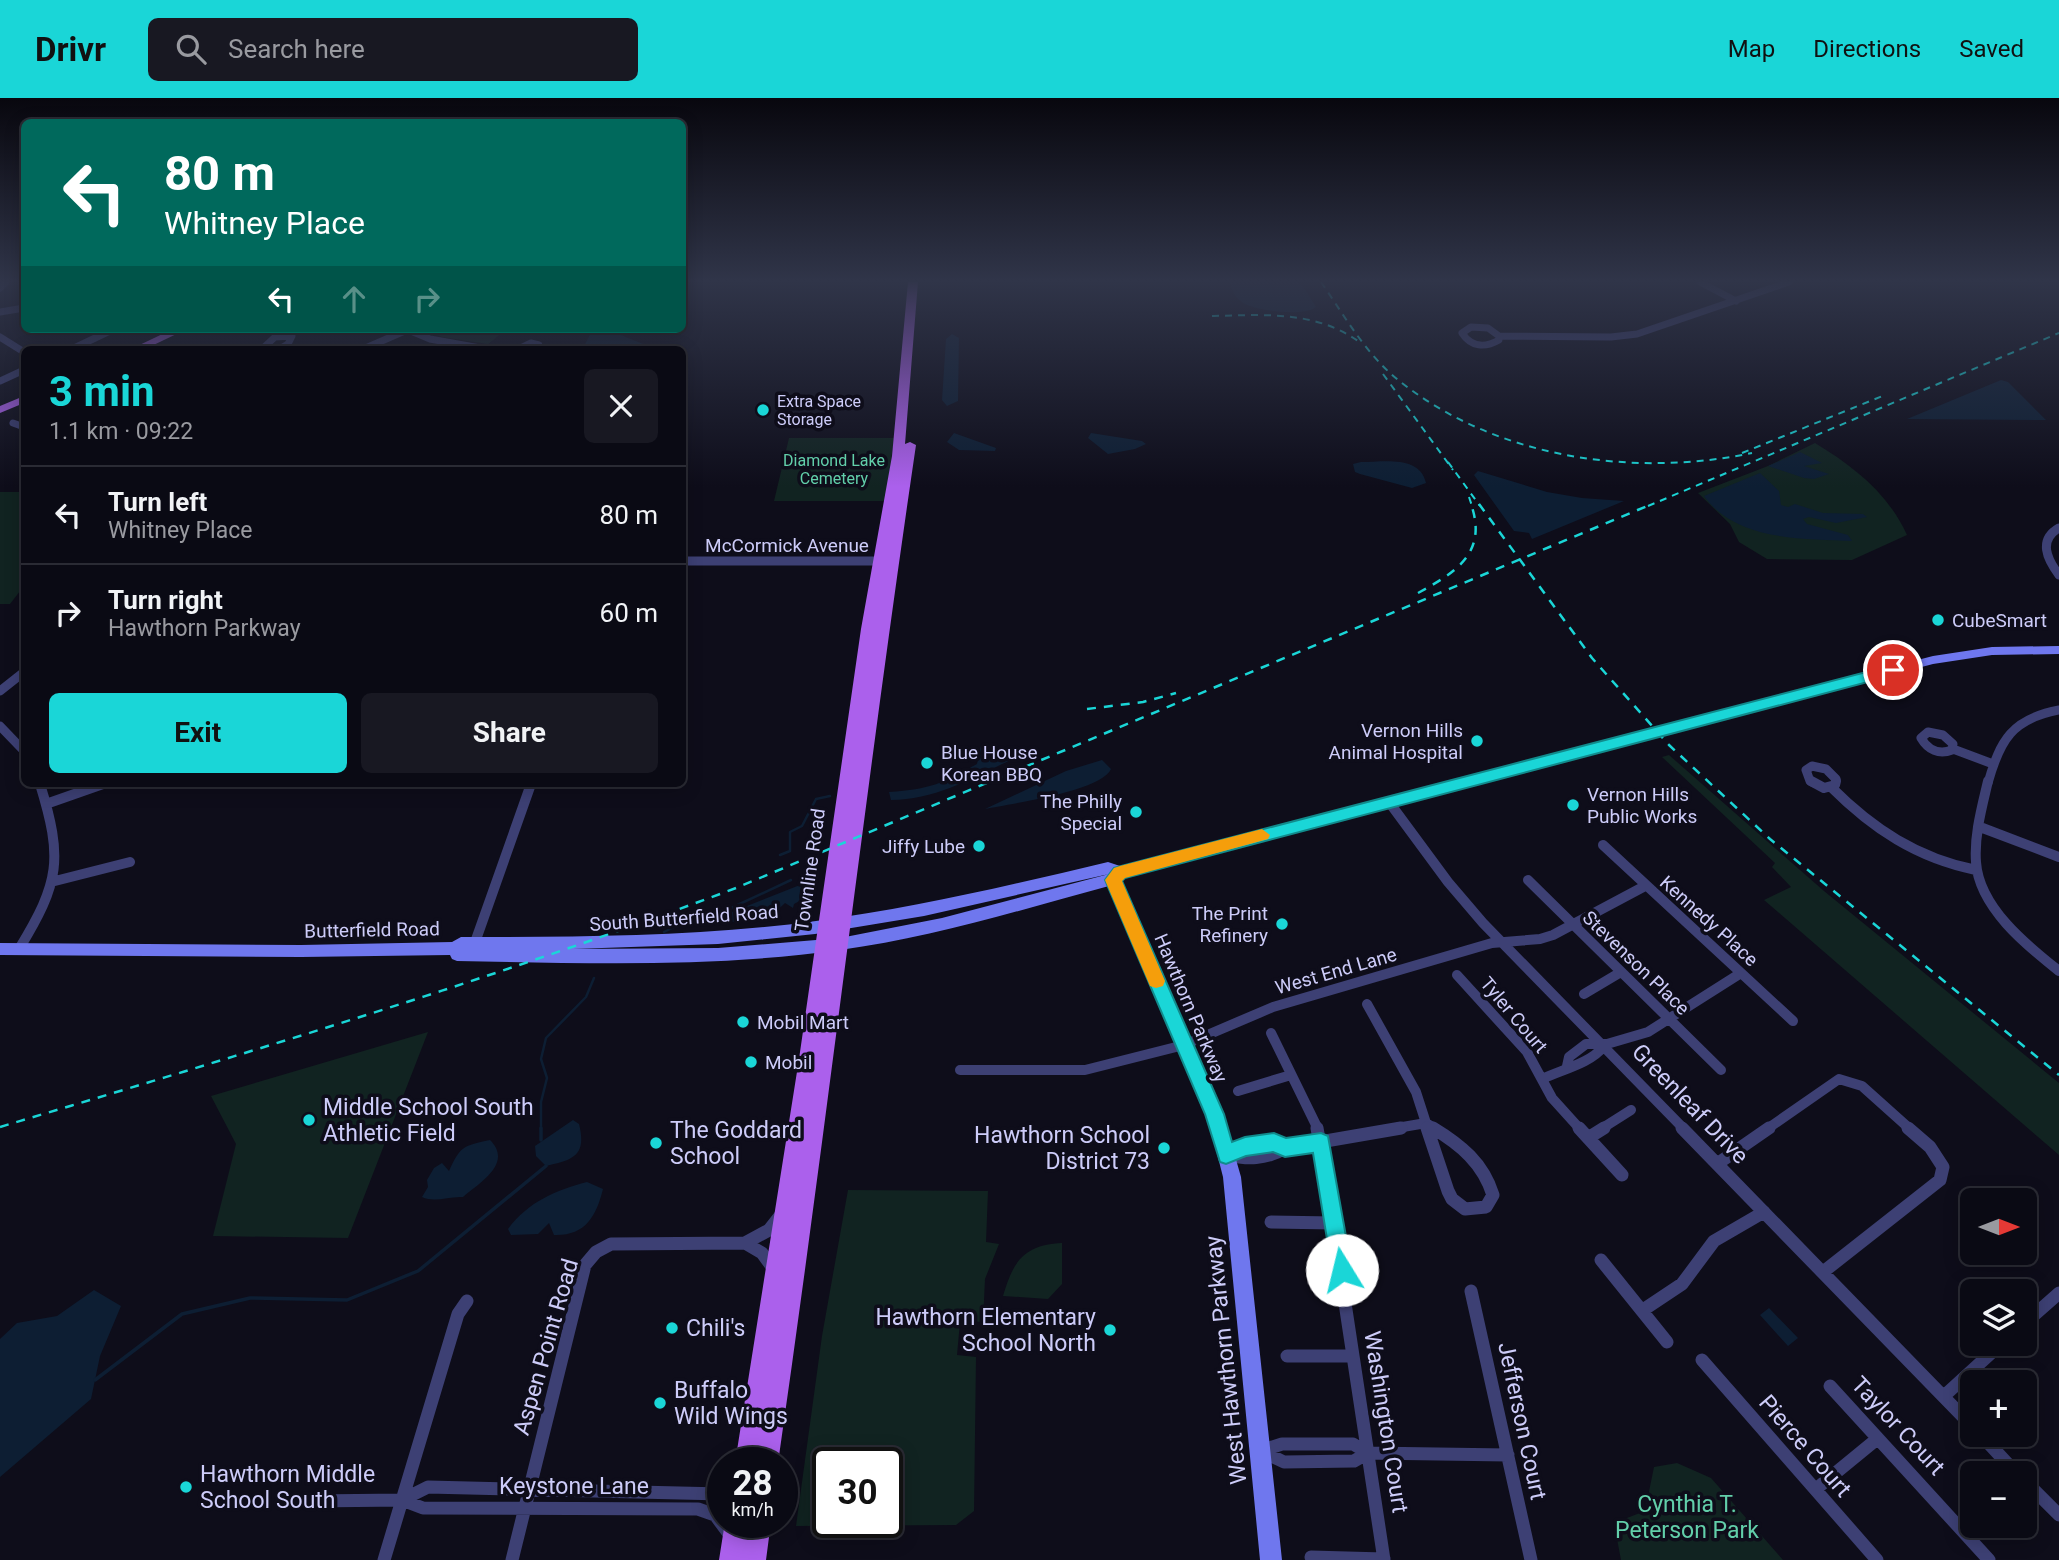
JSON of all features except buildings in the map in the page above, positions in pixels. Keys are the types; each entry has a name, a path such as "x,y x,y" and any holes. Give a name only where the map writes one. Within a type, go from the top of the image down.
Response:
{"main road":[{"name":"Townline Road","path":"753,1447 834,934 886,561 907,350"},
{"name":"Townline Road","path":"886,561 909,456 917,350"},
{"path":"0,410 21,401"},
{"path":"834,934 942,924 1389,802 1933,660 1992,651 2059,650"},
{"name":"Hawthorn Parkway","path":"1116,876 1184,1045 1215,1114 1226,1155"},
{"name":"Townline Road","path":"753,1447 783,1211 834,934"},
{"name":"Butterfield Road","path":"0,949 301,951 455,948 457,954 473,949 643,957 718,955 834,934"},
{"name":"West Hawthorn Parkway","path":"1226,1155 1233,1191 1271,1560"},
{"path":"754,1560 756,1538"}],"street":[{"path":"0,380 21,371"},
{"path":"13,423 21,426"},
{"path":"2059,528 2049,534 2045,546 2047,559 2059,575"},
{"name":"McCormick Avenue","path":"686,561 886,561"},
{"path":"0,691 21,674"},
{"path":"2059,710 2029,719 2016,727 2001,743 1993,765 1975,854 1976,870 1983,887 2003,920 2059,971"},
{"path":"0,726 21,745"},
{"path":"1953,749 1993,765"},
{"path":"19,949 37,920 51,882 56,848 41,787"},
{"path":"46,804 94,787"},
{"path":"473,949 530,787"},
{"path":"1831,787 1865,821 1902,846 1944,863 1976,870"},
{"name":"Greenleaf Drive","path":"1389,802 1447,882 1502,943 1960,1413"},
{"path":"1980,827 2059,857"},
{"name":"Kennedy Place","path":"1603,845 1793,1021"},
{"path":"51,882 130,862"},
{"name":"Stevenson Place","path":"1528,880 1721,1070"},
{"name":"West End Lane","path":"960,1070 1084,1070 1184,1045 1273,1007 1502,943 1540,939 1645,886"},
{"path":"1584,994 1621,972"},
{"path":"1603,1046 1642,1035 1741,974"},
{"name":"Tyler Court","path":"1457,975 1527,1052 1552,1098 1622,1175"},
{"path":"1226,1155 1245,1146 1274,1142 1285,1148 1426,1123 1453,1139 1482,1168 1493,1195 1486,1207 1465,1209 1452,1199 1426,1123 1412,1083 1367,1004"},
{"path":"1271,1033 1319,1131 1342,1270"},
{"name":"Tyler Court","path":"1542,1079 1567,1066 1578,1066 1597,1057 1603,1046"},
{"path":"1238,1091 1291,1075"},
{"path":"1717,1164 1834,1080 1846,1079 1862,1086 1930,1147 1940,1158 1942,1177 1823,1272"},
{"path":"1588,1138 1631,1110"},
{"path":"745,1243 769,1230 783,1211"},
{"path":"1643,1310 1682,1284 1714,1241 1764,1212"},
{"path":"1271,1222 1334,1223"},
{"path":"745,1243 762,1253 774,1269"},
{"name":"Aspen Point Road","path":"512,1560 585,1265 591,1256 600,1248 611,1244 745,1243"},
{"path":"1601,1260 1667,1342"},
{"name":"Washington Court","path":"1343,1290 1384,1559"},
{"name":"Jefferson Court","path":"1471,1291 1531,1560"},
{"path":"2037,1312 2059,1293"},
{"path":"384,1560 457,1314 467,1301"},
{"path":"1287,1356 1352,1356"},
{"path":"1944,1396 1988,1356"},
{"name":"Pierce Court","path":"1702,1360 1877,1560"},
{"name":"Taylor Court","path":"1830,1386 1877,1439 1960,1518"},
{"path":"1816,1489 1877,1439"},
{"path":"1992,1447 2005,1461"},
{"path":"1260,1451 1284,1462 1354,1461 1368,1453 1507,1455"},
{"name":"Keystone Lane","path":"402,1500 428,1486 529,1490 707,1491"},
{"path":"2037,1493 2059,1515"},
{"name":"Keystone Lane","path":"311,1501 402,1500 423,1508 698,1509 715,1515 734,1541"},
{"name":"Taylor Court","path":"1978,1538 1989,1560"},
{"path":"1311,1557 1384,1559"}],"green space":[{"name":"Diamond Lake Cemetery","path":"789,438 894,438 886,501 774,501"},
{"path":"1815,443 1856,471 1880,493 1907,535 1852,560 1767,559 1739,542 1730,524 1698,493 1768,466"},
{"path":"0,492 21,492 21,590 10,604 0,604"},
{"path":"1669,755 1824,891 2059,1083 2059,1155 1764,900 1791,887 1772,867 1775,863 1662,757"},
{"name":"Middle School South Athletic Field","path":"428,1032 348,1238 213,1236 236,1144 211,1096"},
{"path":"848,1190 988,1191 986,1242 999,1244 985,1279 983,1322 961,1321 961,1311 957,1355 976,1357 974,1511 956,1525 903,1525 903,1447 812,1447 812,1526 798,1526 822,1336"},
{"path":"1062,1243 1062,1284 1048,1299 1003,1296 1011,1274 1022,1258 1038,1247"},
{"name":"Cynthia T. Peterson Park","path":"1677,1463 1711,1478 1783,1560 1621,1560 1614,1523 1645,1511 1654,1467"}],"water":[{"path":"945,350 959,350 958,401 947,406 942,400"},
{"path":"2001,380 2008,382 2046,420 1907,419"},
{"path":"954,433 996,448 995,451 959,450 947,442"},
{"path":"1091,433 1142,441 1146,444 1108,454 1088,438"},
{"path":"1800,452 1822,463 1804,466 1829,474 1814,479 1804,478 1768,466"},
{"path":"1390,461 1409,464 1417,468 1426,483 1412,488 1360,474 1355,472 1353,464"},
{"path":"1478,471 1547,492 1624,501 1532,539 1529,533 1514,531 1474,475"},
{"path":"1760,473 1779,491 1781,505 1788,507 1795,504 1823,513 1863,514 1867,517 1836,523 1809,517 1803,519 1807,524 1848,535 1852,541 1792,538 1772,535 1734,522 1718,511 1704,496"},
{"path":"981,745 1002,747 1021,755 942,791 891,800 889,792 935,784 977,764"},
{"path":"1102,760 1111,769 1104,777 1091,784 1054,795 985,809 1066,771"},
{"path":"810,881 805,898 794,904 793,908 785,903 768,919 699,925"},
{"path":"573,1120 579,1124 579,1150 570,1159 546,1166 536,1156 535,1146"},
{"path":"490,1140 498,1156 496,1164 492,1172 478,1185 463,1197 422,1197 434,1168 442,1163 449,1171 459,1152 473,1144"},
{"path":"587,1182 603,1189 593,1216 581,1228 574,1232 554,1235 549,1223 538,1234 511,1235 508,1229 534,1204 554,1193"},
{"path":"94,1290 121,1306 100,1356 91,1399 0,1477 0,1339 17,1323 57,1316"},
{"path":"1769,1308 1798,1338 1788,1346 1760,1315"}],"waterway":[{"path":"780,855 790,851 790,832 802,826 816,799 830,796"},
{"path":"664,932 682,923 731,908 791,880"},
{"path":"541,1140 541,1102 547,1078 541,1059 546,1038 586,997 594,978"},
{"path":"95,1380 182,1314 250,1298 347,1300 418,1271 546,1166"}],"railway":[{"path":"1369,350 1385,369 1435,406 1477,427 1521,444 1566,455 1660,463 1752,453"},
{"path":"1648,506 2018,350"},
{"path":"1383,374 1453,470"},
{"path":"1742,453 1885,395"},
{"path":"1448,462 1480,506"},
{"path":"1469,497 1472,506"},
{"path":"1418,593 1456,569 1472,548 1475,521 1471,504"},
{"path":"1479,504 1520,559"},
{"path":"1520,559 1652,504"},
{"path":"0,1127 462,984 736,888 1520,559"},
{"path":"1520,559 1592,658 1669,745 1770,839 2059,1075"},
{"path":"1087,709 1143,702 1176,693"}],"slow traffic":[{"path":"1156,981 1113,880 1120,872 1262,835"}],"place":[{"name":"Extra Space Storage","path":"763,410"},
{"name":"CubeSmart","path":"1938,620"},
{"name":"Vernon Hills Animal Hospital","path":"1477,741"},
{"name":"Blue House Korean BBQ","path":"927,763"},
{"name":"Vernon Hills Public Works","path":"1573,805"},
{"name":"The Philly Special","path":"1136,812"},
{"name":"Jiffy Lube","path":"979,846"},
{"name":"The Print Refinery","path":"1282,924"},
{"name":"Mobil Mart","path":"743,1022"},
{"name":"Mobil","path":"751,1062"},
{"name":"Middle School South Athletic Field","path":"309,1120"},
{"name":"The Goddard School","path":"656,1143"},
{"name":"Hawthorn School District 73","path":"1164,1148"},
{"name":"Chili's","path":"672,1328"},
{"name":"Hawthorn Elementary School North","path":"1110,1330"},
{"name":"Buffalo Wild Wings","path":"660,1403"},
{"name":"Hawthorn Middle School South","path":"186,1487"}],"route":[{"path":"1342,1270 1321,1142 1285,1148 1274,1142 1245,1146 1226,1155 1215,1114 1113,880 1120,872 1893,670"}]}
